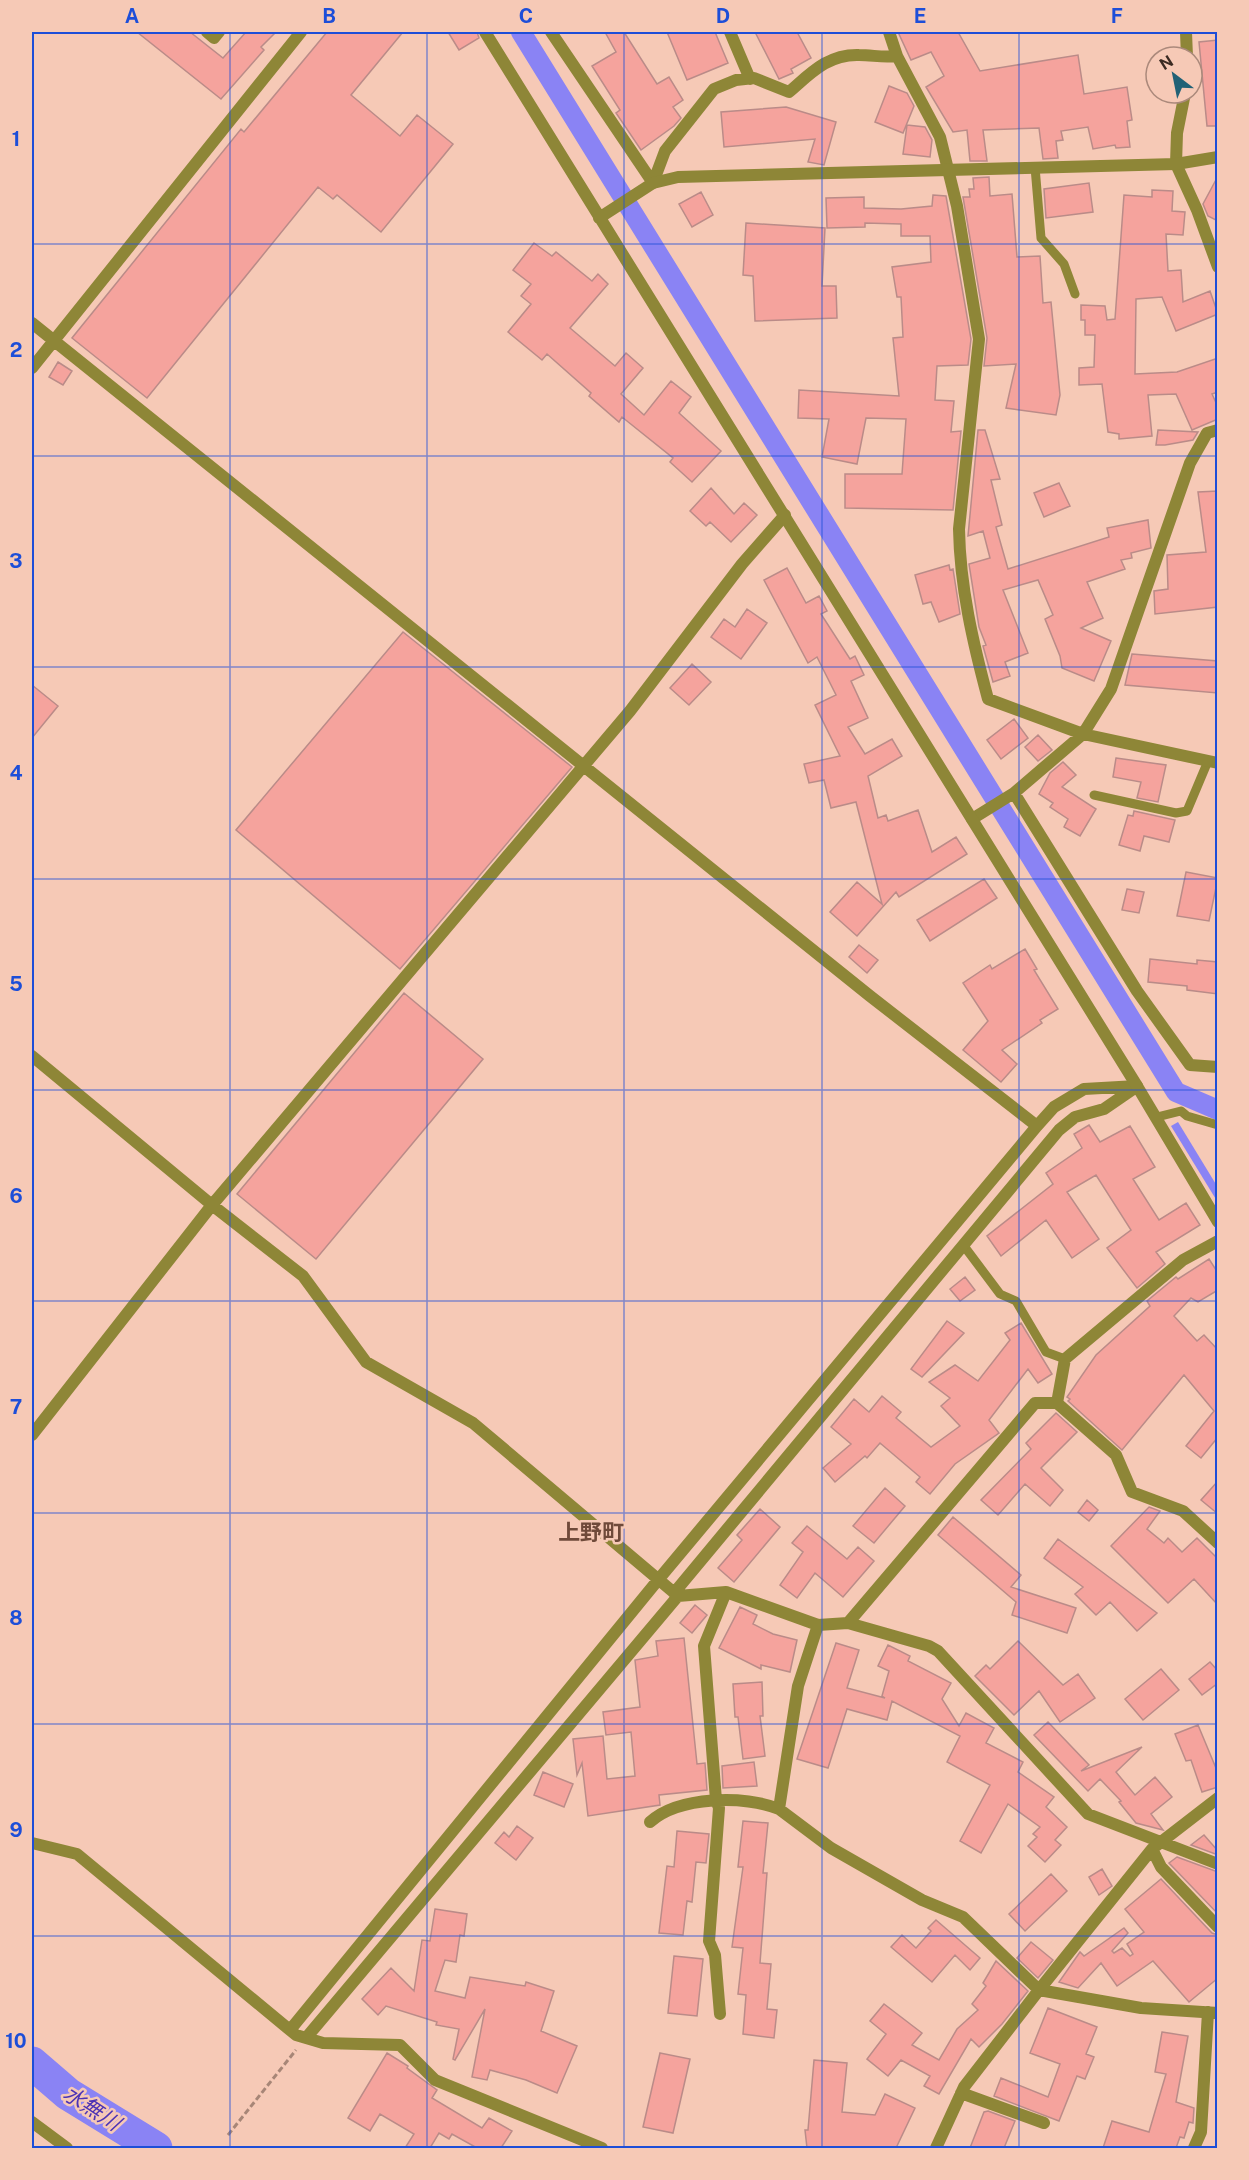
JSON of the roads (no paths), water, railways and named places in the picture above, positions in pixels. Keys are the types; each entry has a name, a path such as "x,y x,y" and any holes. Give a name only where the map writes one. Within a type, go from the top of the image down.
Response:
{"street":[{"path":"207,32 214,38 219,32"},
{"path":"32,368 301,32"},
{"path":"485,32 1157,1117 1218,1222"},
{"path":"551,32 652,183"},
{"path":"730,32 750,79"},
{"path":"889,32 897,56 940,136 946,169 957,206 979,339 959,529 960,559 971,635 988,699 1083,734 1213,762"},
{"path":"652,183 665,150 714,89 736,80 750,79 789,92 821,64 842,55 862,54 880,58 897,56"},
{"path":"1183,105 1177,133 1176,164 1197,210 1218,267"},
{"path":"599,218 652,183 678,177 1176,164 1218,156"},
{"path":"32,323 55,339 870,996 1036,1126"},
{"path":"973,819 1013,793 1083,734 1111,689 1190,463 1208,433 1218,430"},
{"path":"32,1434 212,1205 630,711 742,564 785,514"},
{"path":"1013,793 1137,991 1190,1065 1218,1067"},
{"path":"32,1056 212,1205 303,1276 366,1362 473,1423 676,1595 726,1592 818,1625 848,1623 929,1646 938,1651 1088,1814 1156,1846 1218,1864"},
{"path":"290,2030 658,1580 1036,1126 1054,1107 1084,1089 1137,1086"},
{"path":"306,2038 676,1595 1059,1130 1075,1117 1104,1109 1137,1086"},
{"path":"948,1233 964,1245"},
{"path":"1057,1403 1065,1359 1183,1260 1218,1240"},
{"path":"908,1281 924,1293"},
{"path":"848,1623 1035,1403 1057,1403 1116,1455 1132,1492 1183,1511 1218,1543"},
{"path":"720,2014 715,1956 709,1941 719,1808 716,1800 704,1646 726,1592"},
{"path":"779,1809 798,1686 818,1625"},
{"path":"936,2148 962,2093 1039,1990 1156,1846 1218,1798"},
{"path":"650,1822 662,1812 716,1800 742,1799 761,1802 779,1809 831,1848 922,1900 963,1917 1039,1990 1141,2008 1213,2012 1201,2132 1194,2148"},
{"path":"32,1842 77,1854 290,2030 323,2043 400,2045 435,2080 602,2148"},
{"path":"1156,1846 1161,1867 1218,1927"},
{"path":"962,2093 1044,2123"},
{"path":"32,2122 67,2148"}],"lane":[{"path":"1035,167 1041,238 1064,264 1075,294"},
{"path":"1094,795 1176,813 1187,811 1213,762"},
{"path":"1157,1117 1181,1111 1187,1116 1218,1125"},
{"path":"964,1245 1000,1294 1016,1301 1047,1352 1065,1359"}],"waterway":[{"path":"521,32 1176,1092 1218,1110"},
{"name":"水無川","path":"32,2063 68,2094 156,2148"}],"district":[{"name":"上野町","path":"591,1532"}]}
